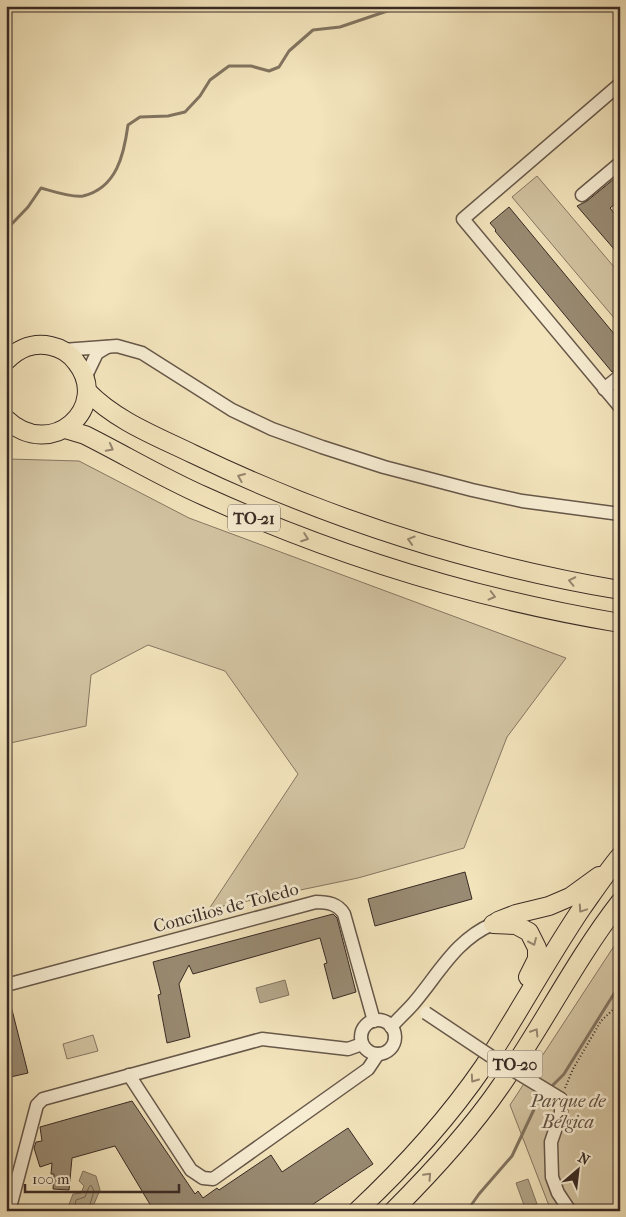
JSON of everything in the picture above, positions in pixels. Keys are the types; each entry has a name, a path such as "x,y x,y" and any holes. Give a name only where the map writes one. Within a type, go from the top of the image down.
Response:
{"highway":[{"path":"6,342 23,348"},
{"path":"6,361 23,348 44,344 64,350"},
{"name":"TO-21","path":"64,350 80,367 86,384 112,414 227,471 286,496 369,527 458,554 541,575 620,590"},
{"path":"6,419 14,427 24,432 38,435 52,434 65,428 78,416 86,400 86,384"},
{"name":"TO-21","path":"65,428 85,436 203,495 295,534 345,552 452,586 532,606 620,623"},
{"path":"493,924 516,914 549,906 570,897 614,862"},
{"name":"TO-20","path":"357,1211 406,1164 462,1097 565,933 614,862"},
{"name":"TO-20","path":"393,1211 443,1160 468,1130 500,1086 581,958 620,902"},
{"path":"493,924 516,924 522,927 528,932 537,948 537,958 511,1008 500,1038"}],"street":[{"path":"614,396 463,219 620,84"},
{"path":"582,195 620,163"},
{"path":"64,350 117,346 142,354 232,410 272,429 384,467 472,490 522,500 620,514"},
{"path":"86,384 97,352 107,347"},
{"path":"614,396 620,376"},
{"name":"Concilios de Toledo","path":"6,985 307,904 325,902 338,906 344,914 374,1021"},
{"path":"391,1027 414,1003 454,952 473,934 493,924"},
{"path":"426,1013 495,1060 561,1099 561,1113 550,1142 552,1177 558,1193 570,1211"},
{"path":"374,1021 383,1021 391,1027 395,1037 392,1047 383,1054 369,1052 362,1044 361,1033 364,1028 374,1021"},
{"path":"9,1211 38,1106 43,1099 262,1039 348,1049 362,1044"},
{"path":"129,1075 192,1170 202,1178 213,1179 368,1069 378,1054"}],"path":[{"path":"561,1099 570,1075 601,1021 620,1003"}],"green space":[{"path":"537,176 620,274 620,325 512,197"},
{"path":"6,460 79,461 189,518 566,658 507,737 464,848 358,878 209,909 298,774 225,671 148,645 91,675 86,726 6,744"},
{"name":"Parque de Bélgica","path":"620,937 620,1211 551,1211 510,1105"},
{"path":"93,1035 98,1051 67,1059 63,1044"}],"water":[{"path":"285,980 289,995 260,1003 256,988"},
{"path":"83,1171 96,1176 100,1190 91,1211 69,1211 68,1207 73,1194 81,1193 84,1186 79,1181"},
{"path":"528,1179 537,1204 525,1208 516,1183"}],"building":[{"path":"620,174 620,200 610,208 620,220 620,256 577,206 587,201"},
{"path":"509,207 620,341 620,354 615,358 617,360 614,363 618,367 612,372 490,223"},
{"path":"465,872 472,899 375,926 368,899"},
{"path":"333,914 337,918 356,992 333,999 324,964 327,963 320,938 193,974 189,965 179,984 190,1037 167,1043 158,995 161,994 153,962"},
{"path":"6,998 9,998 28,1073 6,1078"},
{"path":"132,1101 195,1194 198,1191 203,1198 217,1188 219,1190 271,1155 282,1172 348,1128 373,1164 303,1211 154,1211 115,1146 72,1158 69,1190 53,1189 54,1174 51,1174 52,1163 40,1167 34,1148 36,1142 42,1141 40,1127"}],"waterway":[{"path":"6,230 28,207 41,188 62,194 83,196 95,192 104,186 111,178 121,158 128,125 140,117 168,116 185,112 200,96 210,80 229,66 251,66 269,71 279,67 289,51 313,30 340,27 402,6"},
{"path":"549,1089 564,1074 620,984"},
{"path":"467,1211 512,1156 538,1101 545,1093"}]}
